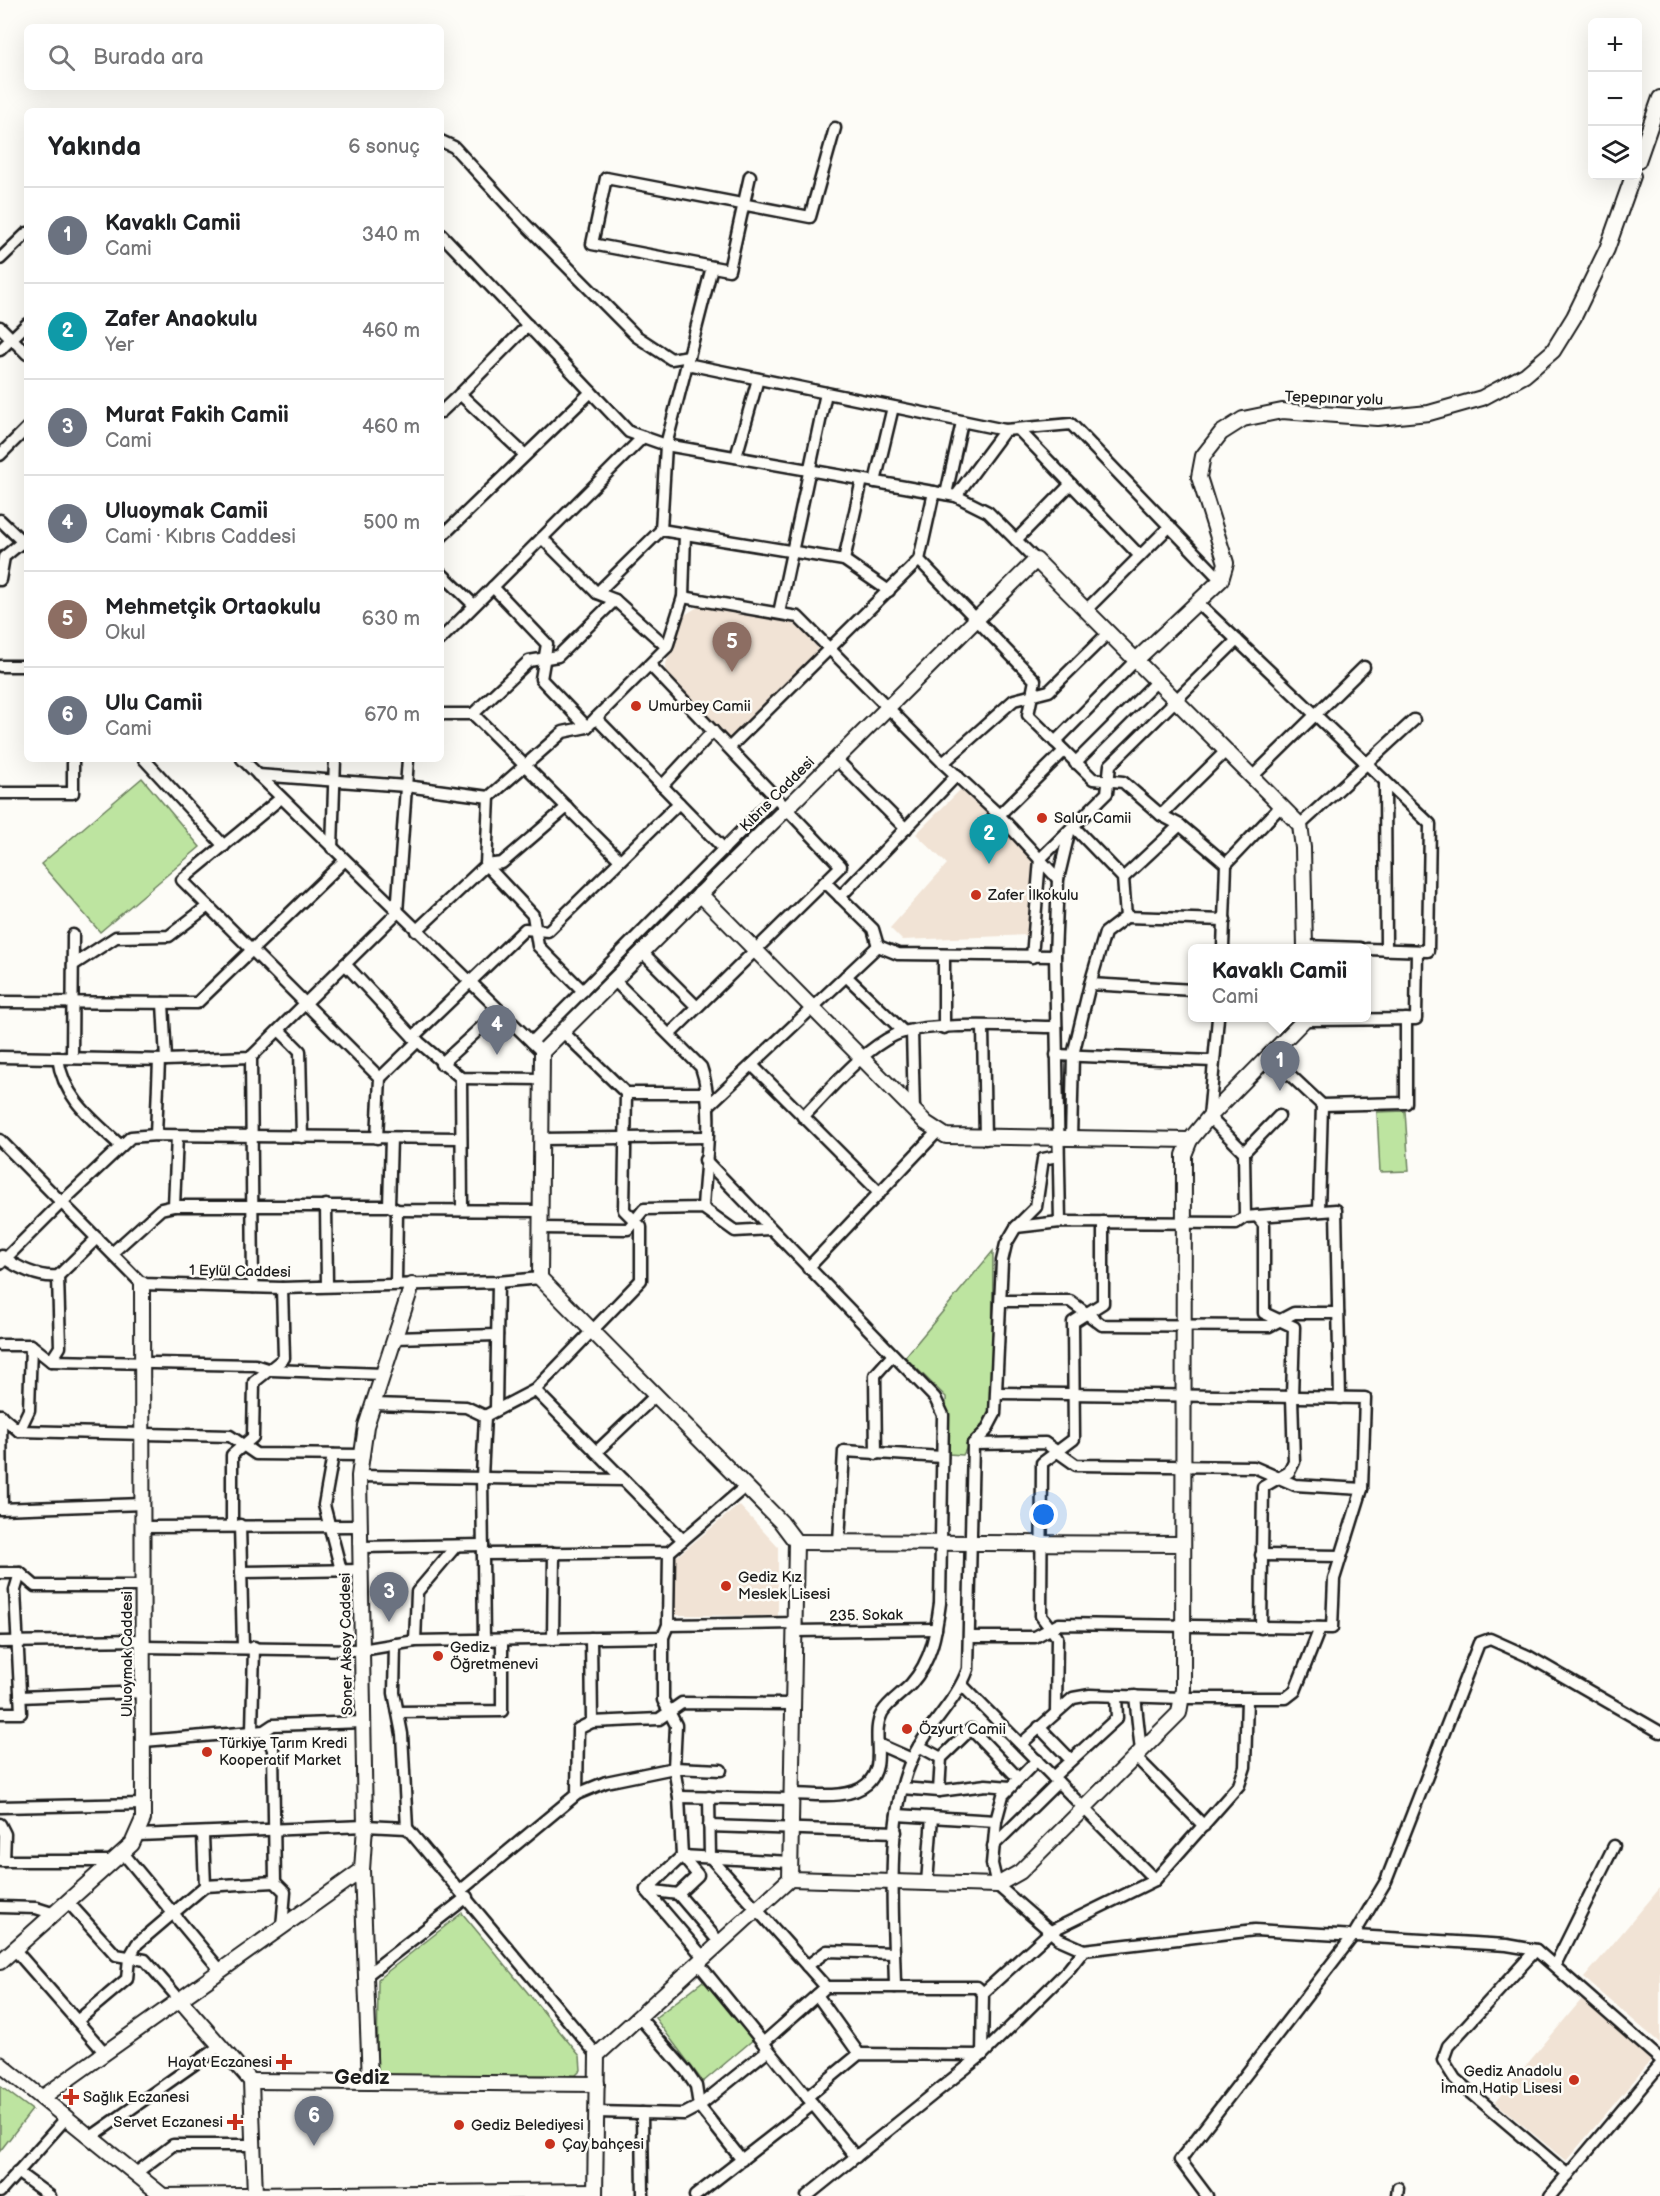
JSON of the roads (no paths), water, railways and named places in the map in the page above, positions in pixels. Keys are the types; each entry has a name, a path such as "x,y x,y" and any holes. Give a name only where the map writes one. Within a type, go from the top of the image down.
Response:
{"street":[{"path":"1642,150 1660,98"},
{"path":"750,176 742,204 729,270 592,244 606,178 742,204 810,217 836,128"},
{"path":"444,142 454,147 525,224 636,336 670,359 688,360 758,379 1005,430 1071,424 1221,579 1055,742"},
{"name":"Tepepınar yolu","path":"1221,579 1226,563 1199,477 1203,456 1221,433 1243,418 1282,411 1377,418 1429,413 1482,398 1525,375 1553,351 1574,317 1606,249 1632,180"},
{"path":"0,259 24,236"},
{"path":"444,239 629,432 666,445 951,495 988,512 1300,825 1305,944"},
{"path":"597,593 661,530 666,445 712,267"},
{"path":"444,409 528,325"},
{"path":"0,327 24,351"},
{"path":"0,350 24,327"},
{"path":"736,457 758,379"},
{"path":"444,534 524,454 591,392"},
{"path":"779,613 826,393"},
{"path":"460,394 524,454"},
{"path":"875,482 893,407"},
{"path":"951,495 962,422"},
{"path":"1018,429 1140,556"},
{"path":"951,495 1005,430"},
{"path":"0,455 24,431"},
{"path":"444,636 643,437"},
{"path":"844,560 862,480"},
{"path":"1016,540 1071,484"},
{"path":"730,747 920,560 934,492"},
{"path":"0,520 24,540"},
{"path":"1085,610 1170,526"},
{"path":"661,530 844,560 889,591"},
{"path":"583,991 538,946 533,915 486,865 489,797 563,732 587,727 667,647 683,597 685,534"},
{"path":"542,537 597,593 615,600 667,647"},
{"path":"0,580 2,557 24,543"},
{"path":"920,560 1035,680 1028,715 1075,763 1093,779 1123,782 1161,815 1180,825 1226,864"},
{"name":"Kıbrıs Caddesi","path":"537,1047 562,1031 1036,560"},
{"path":"444,576 474,606"},
{"path":"493,587 548,644 541,679 587,727"},
{"path":"683,597 798,617 943,763 999,814 1058,879"},
{"path":"444,714 473,714 529,661 558,656 615,600"},
{"path":"1197,602 1430,824 1428,951 1371,949"},
{"path":"943,763 1014,700 1049,691 1107,633"},
{"path":"1032,957 1040,859 1107,793 1110,765 1237,640"},
{"path":"650,665 730,747 785,810 841,866 670,1034"},
{"path":"0,666 24,666"},
{"path":"1252,777 1364,667"},
{"path":"1075,763 1156,682"},
{"path":"473,714 620,861"},
{"path":"596,718 724,849"},
{"path":"1300,825 1414,720"},
{"path":"662,786 713,731"},
{"path":"999,814 1064,751"},
{"path":"1161,815 1226,751"},
{"path":"836,759 906,829"},
{"path":"0,793 73,793 73,762"},
{"path":"147,762 224,846"},
{"path":"245,762 397,913 537,1047 542,1079 540,1278 791,1532 796,1542 790,1879"},
{"path":"332,848 335,762"},
{"path":"0,1057 162,1060 251,1057 397,913 408,762"},
{"path":"258,775 406,786 489,797"},
{"path":"840,897 957,775"},
{"path":"1385,781 1386,950"},
{"path":"281,798 182,880 380,1078"},
{"path":"537,1047 583,991 774,798"},
{"path":"377,1138 380,1078 415,1039 468,981 525,929 548,931 679,803"},
{"path":"1223,944 1226,864 1281,806"},
{"path":"416,931 486,865 502,863 567,807"},
{"path":"1123,878 1180,825"},
{"path":"1071,830 1123,878 1126,917"},
{"path":"1059,1222 1056,1156 1055,956 1058,879 1071,830"},
{"path":"0,1002 197,1003 344,861"},
{"path":"825,882 873,929 878,946"},
{"path":"700,894 914,1111 946,1136 1190,1140"},
{"path":"73,965 116,937 169,936 208,906"},
{"path":"1071,1139 1073,1055 1105,933 1126,917 1225,920"},
{"path":"72,1058 74,936"},
{"path":"878,946 898,954 1055,956"},
{"path":"708,1106 878,946"},
{"path":"1371,1019 1416,1019 1417,951"},
{"path":"642,952 697,1007"},
{"path":"944,956 944,1028"},
{"path":"345,964 415,1039 441,1064 461,1078 542,1079"},
{"path":"846,976 908,1031 914,1111"},
{"path":"614,980 701,1067 708,1106 703,1208"},
{"path":"1090,984 1188,990"},
{"path":"156,1135 162,1060 163,1002"},
{"path":"441,1064 499,1011"},
{"path":"1270,1056 1322,1105 1406,1103 1406,1019"},
{"path":"1217,1022 1209,1117 1244,1152 1245,1217"},
{"path":"597,2055 790,1879 998,1886 1020,1872 1179,1713 1182,1698 1184,1155 1190,1140 1209,1117 1303,1022"},
{"path":"803,1117 862,1059 885,1040 908,1031 944,1028 1056,1027"},
{"path":"983,1028 985,1138"},
{"path":"279,1030 300,1051 302,1137"},
{"path":"562,1031 626,1093 707,1093"},
{"path":"1056,1055 1213,1060"},
{"path":"251,1057 253,1287"},
{"path":"58,1058 60,1076 79,1107 121,1146"},
{"path":"752,1065 880,1193"},
{"path":"461,1078 462,1209"},
{"path":"485,1416 535,1390 641,1280 641,1227 624,1210 626,1093"},
{"path":"1319,1210 1322,1105"},
{"path":"1244,1152 1279,1116"},
{"path":"808,1268 938,1131"},
{"path":"97,1238 58,1276 47,1277 2,1259 131,1137 156,1135 461,1138"},
{"path":"174,1206 177,1136"},
{"path":"541,1139 706,1137"},
{"path":"391,1138 396,1284"},
{"path":"0,1140 142,1284"},
{"path":"895,1987 894,1882 897,1815 902,1788 919,1746 962,1685 968,1669 973,1444 986,1431 995,1414 998,1394 1002,1261 1006,1244 1016,1227 1036,1207 1042,1159 1056,1156"},
{"path":"679,1797 791,1797 841,1794 858,1790 875,1774 878,1728 882,1713 926,1663 936,1629 940,1602 942,1457 940,1406 705,1160"},
{"path":"112,1253 161,1209 174,1206 326,1205 540,1211"},
{"path":"326,1205 327,1285"},
{"path":"540,1228 628,1229 644,1209 703,1208 735,1232 770,1229"},
{"path":"1016,1227 1059,1222 1236,1223 1245,1217 1336,1210 1340,1398"},
{"path":"1257,1216 1264,1225 1264,1313 1294,1327 1292,1398 1294,1462 1292,1469 1263,1486 1261,1628"},
{"path":"1056,1711 1057,1637 1041,1616 1042,1463 1074,1439 1072,1322 1103,1303 1103,1222"},
{"path":"51,1360 60,1347 58,1276"},
{"name":"1 Eylül Caddesi","path":"142,1284 282,1288 498,1282 540,1278"},
{"path":"496,1410 498,1282"},
{"name":"Uluoymak Caddesi","path":"0,1962 118,1857 138,1835 144,1804 142,1284"},
{"name":"Soner Aksoy Caddesi","path":"370,2082 368,1974 362,1870 365,1826 360,1476 366,1426 412,1285"},
{"path":"252,1731 248,1647 236,1526 232,1455 253,1437 254,1382 284,1358 282,1288"},
{"path":"1001,1301 1070,1301 1102,1324 1183,1327 1269,1326 1294,1313 1338,1313"},
{"path":"395,1338 497,1335"},
{"path":"0,1345 31,1345 51,1360 255,1365 271,1370 383,1374"},
{"path":"19,1431 29,1410 31,1345"},
{"path":"876,1454 875,1375 893,1355"},
{"path":"535,1390 683,1540"},
{"path":"970,1637 1035,1637 1059,1624 1332,1628 1334,1579 1362,1489 1365,1398 998,1394"},
{"path":"596,1452 656,1395"},
{"path":"374,1404 466,1407 485,1416"},
{"path":"0,1415 19,1431 143,1436 230,1436 256,1454 363,1455"},
{"path":"0,1415 1,1509 143,1504"},
{"path":"484,1639 482,1477 485,1416"},
{"path":"973,1444 1045,1443 1076,1465 1254,1467 1295,1485 1362,1489"},
{"path":"839,1542 844,1451 942,1457"},
{"path":"333,1455 324,1505 341,1570"},
{"path":"360,1476 624,1480"},
{"path":"361,1547 456,1546 483,1550 554,1553 669,1552 746,1486"},
{"path":"143,1527 360,1526"},
{"path":"796,1542 1182,1544"},
{"path":"415,1641 417,1592 456,1546"},
{"path":"669,1552 668,1625 663,1637 663,1700 676,1725 674,1768 679,1797 682,1856 698,1875 678,1894"},
{"path":"553,1639 554,1553"},
{"path":"1261,1555 1341,1556"},
{"path":"241,1572 361,1570"},
{"path":"0,1573 20,1573 35,1586 143,1586"},
{"path":"0,1713 21,1713 15,1590 20,1573"},
{"name":"235. Sokak","path":"668,1625 936,1629"},
{"path":"1021,1744 1073,1698 1090,1695 1286,1698 1295,1691 1320,1628"},
{"path":"0,1642 143,1643 362,1650 415,1641 663,1637"},
{"path":"591,1638 592,1722"},
{"path":"1207,2196 1180,2160 1353,1936 1386,1881 1479,1643 1490,1639 1528,1656 1660,1732"},
{"path":"398,1712 502,1711 502,1640"},
{"path":"0,2064 163,2196 595,2193 597,2055 407,1828 402,1734 394,1693 395,1644"},
{"path":"962,1685 1155,1880"},
{"path":"20,1697 144,1692"},
{"path":"993,1846 1056,1780 1071,1760 1117,1718 1116,1696"},
{"path":"1134,1696 1138,1753 1204,1826"},
{"path":"983,1993 1051,1931 1155,1880 1204,1826 1239,1785 1245,1767 1247,1699"},
{"path":"577,1794 578,1729 592,1722 659,1719 682,1703 794,1704"},
{"path":"144,1741 264,1731 273,1725 364,1722"},
{"path":"1039,1726 1071,1760"},
{"path":"939,1791 940,1758 971,1729 1014,1782"},
{"path":"264,1731 273,1749 275,1881 285,1892 282,1927"},
{"path":"878,1744 912,1760"},
{"path":"919,1746 940,1758"},
{"path":"1037,1760 1003,1795 996,1821 992,1864 998,1886 1051,1931 1084,1950 1256,1930 1507,1945 1536,1950 1660,2059"},
{"path":"368,1974 464,1894 577,1794 606,1782 674,1768 721,1770"},
{"path":"902,1788 939,1791 1014,1782"},
{"path":"709,1797 710,1857 807,1966 859,2054"},
{"path":"0,1807 144,1804"},
{"path":"897,1815 996,1821"},
{"path":"927,1883 932,1817"},
{"path":"0,1824 5,1834 2,1861 118,1857 173,1913 221,1971"},
{"path":"138,1835 365,1826 407,1828"},
{"path":"710,1826 896,1832"},
{"path":"203,1834 205,1886"},
{"path":"1555,1965 1614,1846"},
{"path":"646,1890 682,1856 790,1862"},
{"path":"42,2097 362,1870"},
{"path":"77,2021 127,1979 129,1958 137,1944 205,1886 275,1881"},
{"path":"646,1890 678,1894 720,1943"},
{"path":"646,1890 766,2046 856,2157"},
{"path":"68,1902 116,1956 145,1960 251,2081 255,2195"},
{"path":"0,1907 36,1908 55,1914"},
{"path":"15,1950 105,2053"},
{"path":"807,2196 982,2055 1069,1969 1084,1950"},
{"path":"1536,1950 1448,2046 1443,2060 1455,2079 1568,2175"},
{"path":"807,1966 827,1951 894,1953"},
{"path":"596,2112 684,2114 699,2106 766,2046 821,1991 895,1987 977,1987 983,1993 982,2055"},
{"path":"639,2017 696,2086 699,2106 742,2160"},
{"path":"92,2137 220,2046"},
{"path":"703,2194 859,2054 982,2055"},
{"path":"1557,2194 1568,2175 1660,2065"},
{"path":"251,2081 597,2084"},
{"path":"642,2113 643,2196"},
{"path":"12,2196 2,2190 67,2117"},
{"path":"136,2173 173,2145 253,2145"},
{"path":"18,2172 50,2196"}],"place":[{"name":"Mehmetçik Ortaokulu","path":"732,672"},
{"name":"Umurbey Camii","path":"636,706"},
{"name":"Salur Camii","path":"1042,818"},
{"name":"Zafer Anaokulu","path":"989,864"},
{"name":"Zafer İlkokulu","path":"976,895"},
{"name":"Uluoymak Camii","path":"497,1055"},
{"name":"Kavaklı Camii","path":"1280,1091"},
{"name":"Gediz Kız Meslek Lisesi","path":"726,1586"},
{"name":"Murat Fakih Camii","path":"389,1622"},
{"name":"Gediz Öğretmenevi","path":"438,1656"},
{"name":"Özyurt Camii","path":"907,1729"},
{"name":"Türkiye Tarım Kredi Kooperatif Market","path":"207,1752"},
{"name":"Hayat Eczanesi","path":"284,2062"},
{"name":"Gediz Anadolu İmam Hatip Lisesi","path":"1574,2080"},
{"name":"Sağlık Eczanesi","path":"71,2097"},
{"name":"Servet Eczanesi","path":"235,2122"},
{"name":"Gediz Belediyesi","path":"459,2125"},
{"name":"Çay bahçesi","path":"550,2144"},
{"name":"Ulu Camii","path":"314,2146"}],"district":[{"name":"Gediz","path":"362,2077"}]}
